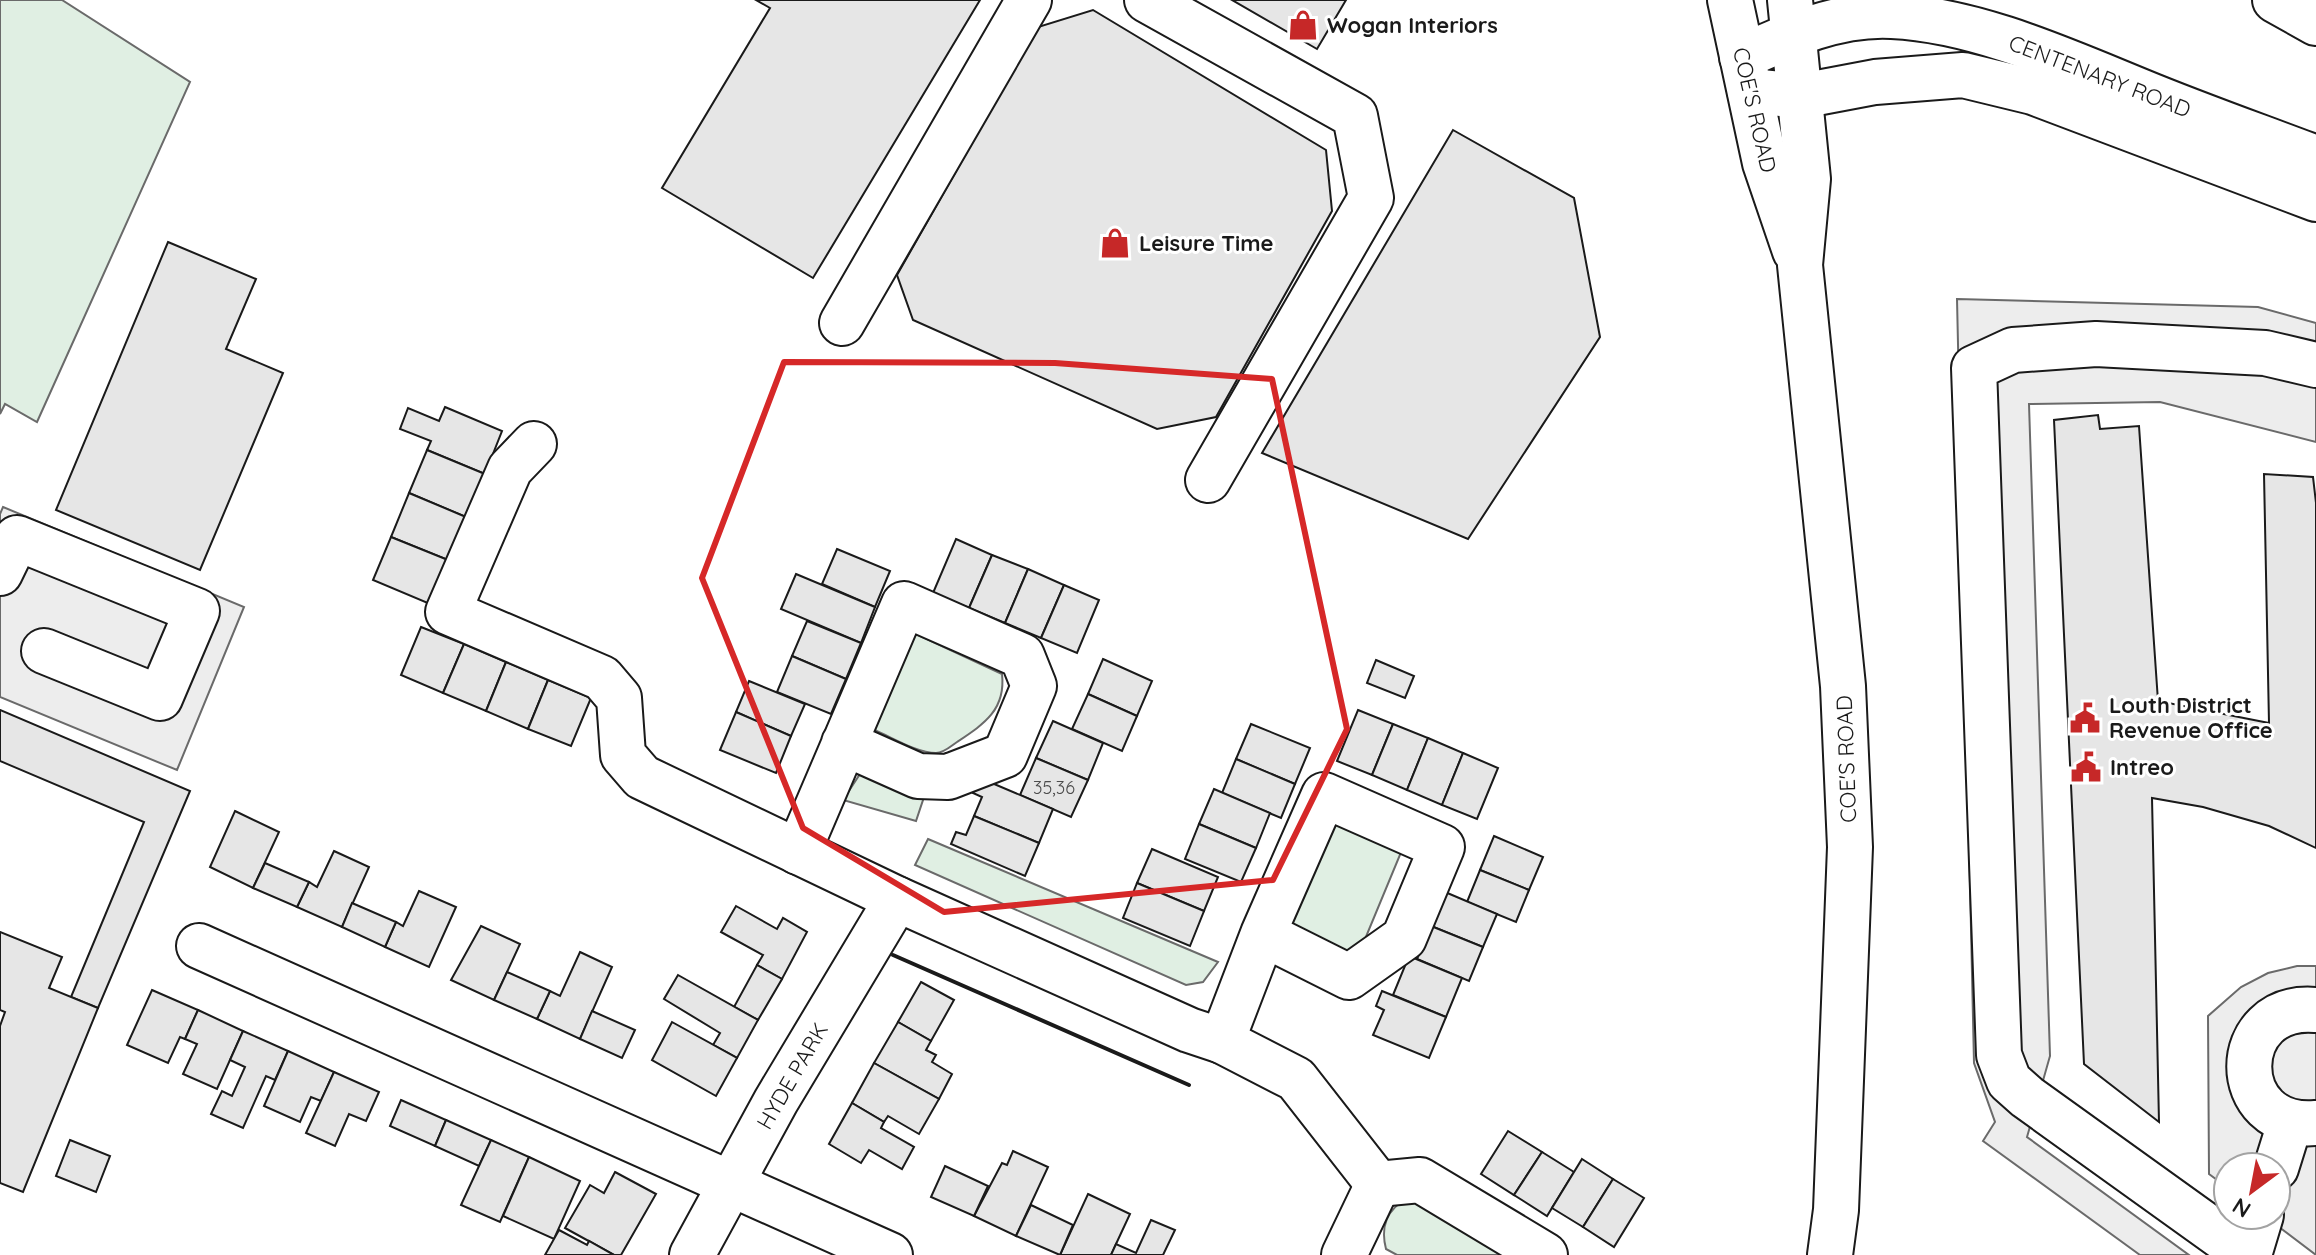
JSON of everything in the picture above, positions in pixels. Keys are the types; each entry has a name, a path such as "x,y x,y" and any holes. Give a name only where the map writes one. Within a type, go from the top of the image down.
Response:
{"street":[{"path":"842,323 1029,0"},
{"path":"1147,0 1355,116 1371,198 1208,480"},
{"name":"COE'S ROAD","path":"1730,0 1765,163 1800,265"},
{"path":"2275,0 2316,23"},
{"name":"CENTENARY ROAD","path":"2316,158 2141,92 2058,55 1883,8 1828,22 1791,17 1746,74 1801,96 1875,82 1963,75 2033,92 2316,199"},
{"name":"COE'S ROAD","path":"1791,17 1808,179 1800,265 1843,686 1850,847 1836,1195 1830,1255"},
{"path":"2256,1231 2248,1255 2009,1081 1999,1055 1974,368 2013,350 2096,344 2265,353 2316,365"},
{"path":"534,444 510,469 448,612 602,678 619,698 623,755 642,777 897,899 1189,1030 1222,1041 1296,1079 1378,1184"},
{"path":"0,573 17,538 197,611 160,698 44,651"},
{"path":"798,852 844,743 904,604 1022,656 1034,686 1005,755 948,777 918,776 844,743"},
{"name":"HYDE PARK","path":"692,1255 776,1101 897,899"},
{"path":"1222,1041 1263,934"},
{"path":"199,946 890,1255"},
{"path":"2286,1151 2303,1123 2264,1107 2250,1082 2248,1062 2252,1044 2264,1027 2281,1014 2316,1010"},
{"path":"1378,1184 1420,1180 1545,1255"},
{"path":"1344,1255 1378,1184"}],"highlighted area":[{"path":"784,362 1055,363 1272,379 1347,729 1273,880 944,912 803,828 702,578"}],"green space":[{"path":"0,0 62,0 190,82 37,422 5,404 0,414"},
{"path":"907,634 916,634 1002,674 1000,697 991,715 976,729 939,753 903,744 872,729"},
{"path":"860,774 918,790 923,800 916,821 843,800"},
{"path":"1330,815 1402,850 1363,944 1347,951 1291,927 1285,912"},
{"path":"928,839 1218,962 1203,982 1186,985 915,865"},
{"path":"1407,1198 1515,1255 1397,1255 1386,1249 1385,1226 1390,1213"}],"shaded area":[{"path":"1957,299 2258,307 2316,323 2316,442 2160,402 2029,404 2050,1056 2027,1137 2189,1255 2140,1255 1983,1141 1995,1122 1974,1063"},
{"path":"3,507 244,607 177,770 0,697 0,514"},
{"path":"2297,966 2316,966 2316,1255 2284,1231 2292,1231 2292,1151 2212,1151 2212,1176 2209,1174 2208,1016 2241,987 2268,973"}],"building":[{"path":"756,0 980,0 813,278 662,188 770,8"},
{"name":"Wogan Interiors","path":"1232,0 1346,0 1317,49"},
{"name":"Leisure Time","path":"1093,10 1326,150 1332,211 1216,417 1157,429 913,320 897,275 1038,27"},
{"path":"1453,130 1574,198 1600,337 1468,539 1262,453"},
{"path":"168,242 256,279 226,349 283,373 200,570 56,510"},
{"path":"445,407 502,431 485,474 427,450 431,441 400,429 408,408 439,421"},
{"path":"2098,415 2100,429 2139,426 2158,701 2269,723 2264,474 2313,477 2316,503 2316,848 2269,826 2203,807 2152,798 2159,1122 2084,1064 2054,420"},
{"path":"427,450 485,474 466,517 409,493"},
{"path":"409,493 466,517 448,560 391,537"},
{"path":"391,537 448,560 430,604 373,580"},
{"path":"956,539 992,555 969,608 933,593"},
{"path":"837,549 890,571 875,607 822,584"},
{"path":"992,555 1028,569 1005,623 969,608"},
{"path":"1028,569 1064,585 1041,638 1005,623"},
{"path":"796,574 875,607 861,643 781,609"},
{"path":"1064,585 1099,600 1077,653 1041,638"},
{"path":"807,621 861,643 846,679 792,656"},
{"path":"421,627 464,644 443,693 401,675"},
{"path":"464,644 506,662 486,711 443,693"},
{"path":"792,656 846,679 831,714 777,692"},
{"path":"1103,659 1152,681 1137,716 1088,694"},
{"path":"1376,660 1414,676 1405,698 1367,683"},
{"path":"506,662 548,680 528,729 486,711"},
{"path":"548,680 591,698 571,746 528,729"},
{"path":"749,681 805,704 791,736 736,712"},
{"path":"1088,694 1137,716 1122,751 1072,729"},
{"path":"0,710 190,791 98,1008 71,997 144,822 0,761"},
{"path":"1358,710 1393,724 1372,775 1337,761"},
{"path":"736,712 791,736 776,773 720,750"},
{"path":"1053,721 1103,743 1088,780 1036,758"},
{"path":"1251,724 1310,748 1295,784 1236,759"},
{"path":"1393,724 1428,738 1407,790 1372,775"},
{"path":"1428,738 1463,753 1442,805 1407,790"},
{"path":"1463,753 1498,768 1477,819 1442,805"},
{"path":"1036,758 1088,780 1071,817 1020,795"},
{"path":"1236,759 1295,784 1281,818 1222,793"},
{"path":"980,778 1053,809 1039,843 974,816 982,797 973,793"},
{"path":"1214,789 1270,813 1256,848 1199,824"},
{"path":"235,811 279,832 253,888 210,867"},
{"path":"974,816 1039,843 1025,876 951,844 956,832 966,835"},
{"path":"1199,824 1256,848 1241,882 1185,859"},
{"path":"1494,836 1543,857 1529,890 1480,870"},
{"path":"1152,849 1218,877 1204,911 1137,883"},
{"path":"334,851 369,867 342,927 297,907 309,882 317,887"},
{"path":"265,863 309,882 297,907 253,888"},
{"path":"1480,870 1529,890 1516,922 1467,902"},
{"path":"1137,883 1204,911 1190,946 1123,918"},
{"path":"419,891 456,907 429,967 385,947 396,922 403,926"},
{"path":"1445,892 1497,914 1483,947 1431,926"},
{"path":"352,903 396,922 385,947 342,927"},
{"path":"736,906 777,929 783,918 807,932 782,979 757,965 763,955 721,932"},
{"path":"481,926 520,944 494,1000 451,980"},
{"path":"1431,926 1483,947 1469,981 1417,959"},
{"path":"0,932 62,957 49,988 98,1008 23,1192 0,1183 0,1026 5,1012 0,1010"},
{"path":"580,952 612,967 580,1039 537,1019 550,991 560,996"},
{"path":"1409,956 1462,978 1446,1017 1393,995"},
{"path":"757,965 782,979 758,1020 734,1007"},
{"path":"507,972 550,991 537,1019 494,1000"},
{"path":"678,975 758,1020 737,1058 713,1045 720,1033 664,999"},
{"path":"921,982 954,1000 931,1041 898,1022"},
{"path":"152,990 198,1010 185,1039 180,1037 168,1063 127,1045"},
{"path":"1382,991 1446,1017 1429,1058 1373,1035 1384,1010 1376,1006"},
{"path":"198,1010 243,1031 217,1089 183,1074 197,1044 185,1039"},
{"path":"592,1011 635,1030 622,1058 580,1039"},
{"path":"672,1022 737,1058 716,1096 652,1060"},
{"path":"898,1022 931,1041 926,1050 936,1055 932,1062 952,1074 939,1099 874,1063"},
{"path":"243,1031 288,1051 275,1080 266,1076 243,1128 211,1114 222,1091 232,1096 245,1067 230,1060"},
{"path":"288,1051 334,1072 321,1101 311,1097 300,1122 264,1106"},
{"path":"874,1063 939,1099 919,1134 888,1116 884,1122 852,1103"},
{"path":"334,1072 379,1092 366,1121 349,1114 335,1146 306,1133"},
{"path":"401,1100 446,1120 435,1146 390,1126"},
{"path":"852,1103 884,1122 881,1128 914,1147 902,1169 869,1150 861,1163 829,1144"},
{"path":"446,1120 491,1140 479,1166 435,1146"},
{"path":"1508,1131 1542,1152 1514,1195 1481,1174"},
{"path":"70,1140 110,1156 96,1192 56,1176"},
{"path":"491,1140 529,1157 500,1222 461,1205"},
{"path":"1013,1151 1048,1167 1016,1236 974,1216 1002,1163 1007,1165"},
{"path":"1542,1152 1574,1172 1547,1216 1514,1195"},
{"path":"529,1157 580,1181 554,1239 503,1216"},
{"path":"1582,1159 1613,1179 1583,1227 1552,1208"},
{"path":"945,1166 988,1186 974,1216 931,1197"},
{"path":"615,1172 656,1194 621,1255 614,1255 565,1228 590,1185 604,1193"},
{"path":"1613,1179 1644,1198 1614,1247 1583,1227"},
{"path":"1088,1194 1130,1214 1111,1255 1060,1255"},
{"path":"1031,1205 1073,1225 1060,1255 1016,1236"},
{"path":"1151,1220 1175,1230 1163,1255 1111,1255 1116,1244 1136,1253"},
{"path":"559,1230 587,1245 589,1241 614,1255 545,1255"}],"wall":[{"path":"893,955 1189,1085"}],"place":[{"name":"Wogan Interiors","path":"1303,25"},
{"name":"Leisure Time","path":"1115,243"},
{"name":"Louth District Revenue Office","path":"2085,718"},
{"name":"Intreo","path":"2086,767"}]}
